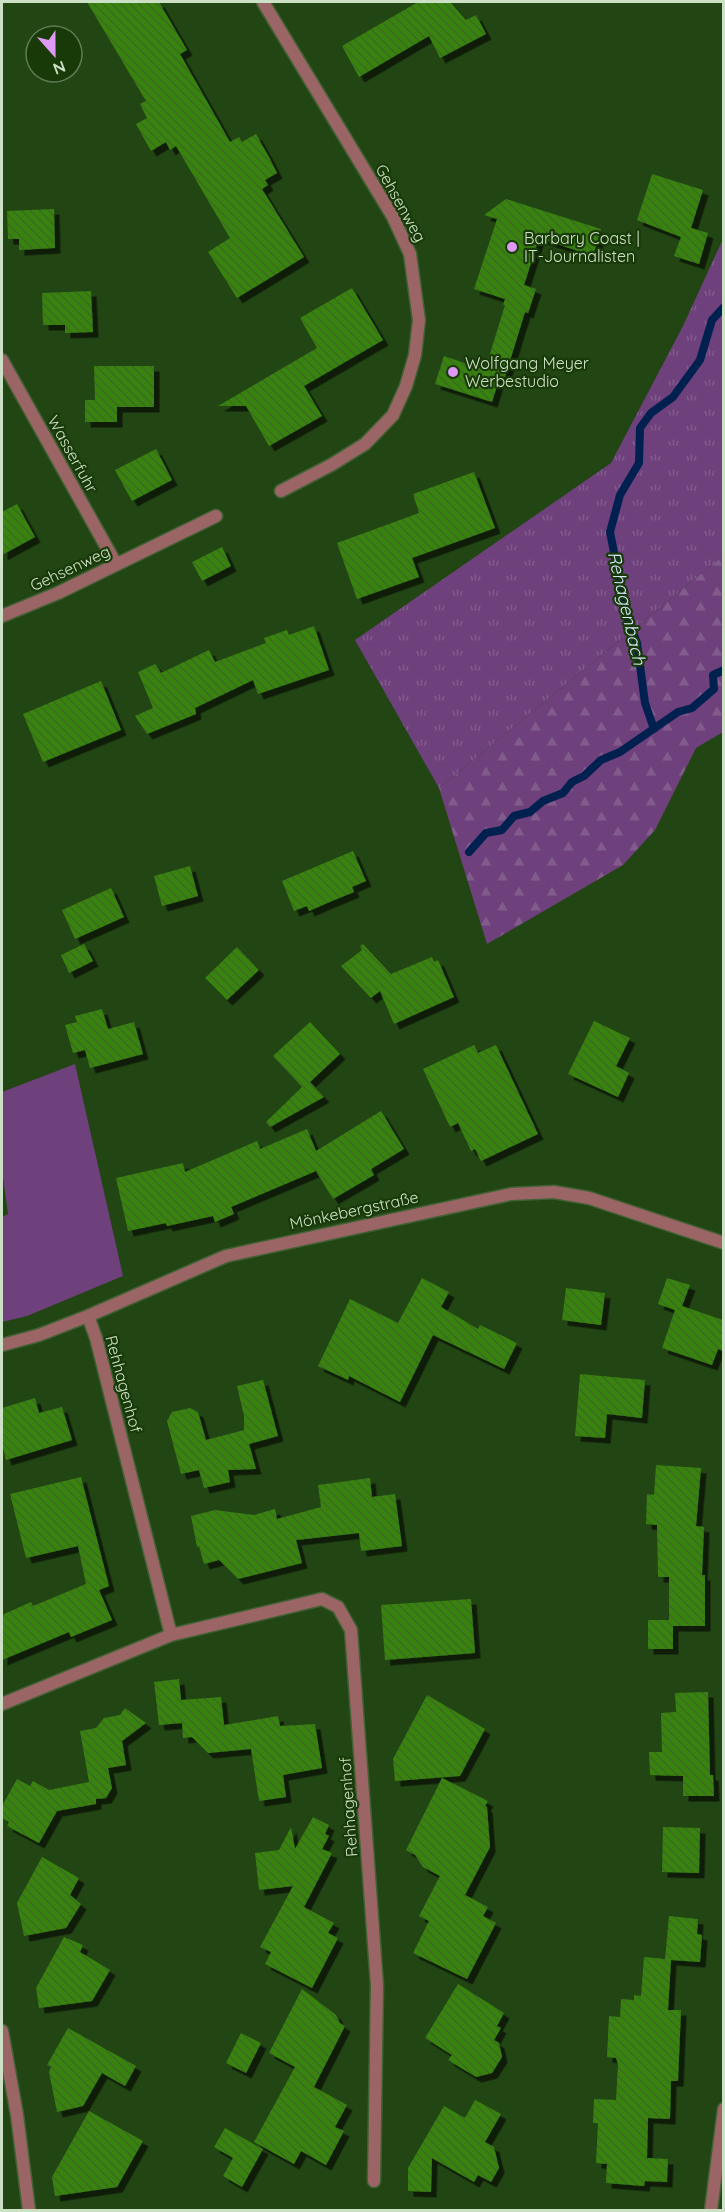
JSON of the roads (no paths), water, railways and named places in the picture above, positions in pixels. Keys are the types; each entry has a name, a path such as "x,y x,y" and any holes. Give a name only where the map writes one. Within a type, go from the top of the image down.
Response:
{"street":[{"name":"Gehsenweg","path":"263,2 393,217 410,254 419,320 415,355 393,415 365,444 281,491"},
{"name":"Wasserfuhr","path":"2,360 116,564"},
{"name":"Gehsenweg","path":"2,616 58,593 216,516"},
{"name":"Mönkebergstraße","path":"2,1345 39,1335 88,1316 226,1256 511,1194 554,1192 589,1197 723,1243"},
{"name":"Rehhagenhof","path":"88,1316 96,1338 171,1635"},
{"name":"Rehhagenhof","path":"2,1704 171,1635 322,1599 338,1607 351,1630 377,1985 374,2181"},
{"path":"2,2031 17,2115 29,2211"},
{"path":"711,2211 723,2109"}],"waterway":[{"name":"Rehagenbach","path":"654,729 645,703 637,643 626,614 610,532 620,495 639,463 640,428 651,413 673,397 700,360 712,320 724,307"},
{"name":"Rehagenbach","path":"469,852 486,833 502,830 514,816 530,812 543,801 563,793 572,782 584,776 601,760 620,752 678,712 692,708 714,689 713,675 724,670"}],"place":[{"name":"Barbary Coast | IT-Journalisten","path":"512,247"},
{"name":"Wolfgang Meyer Werbestudio","path":"453,372"}]}
